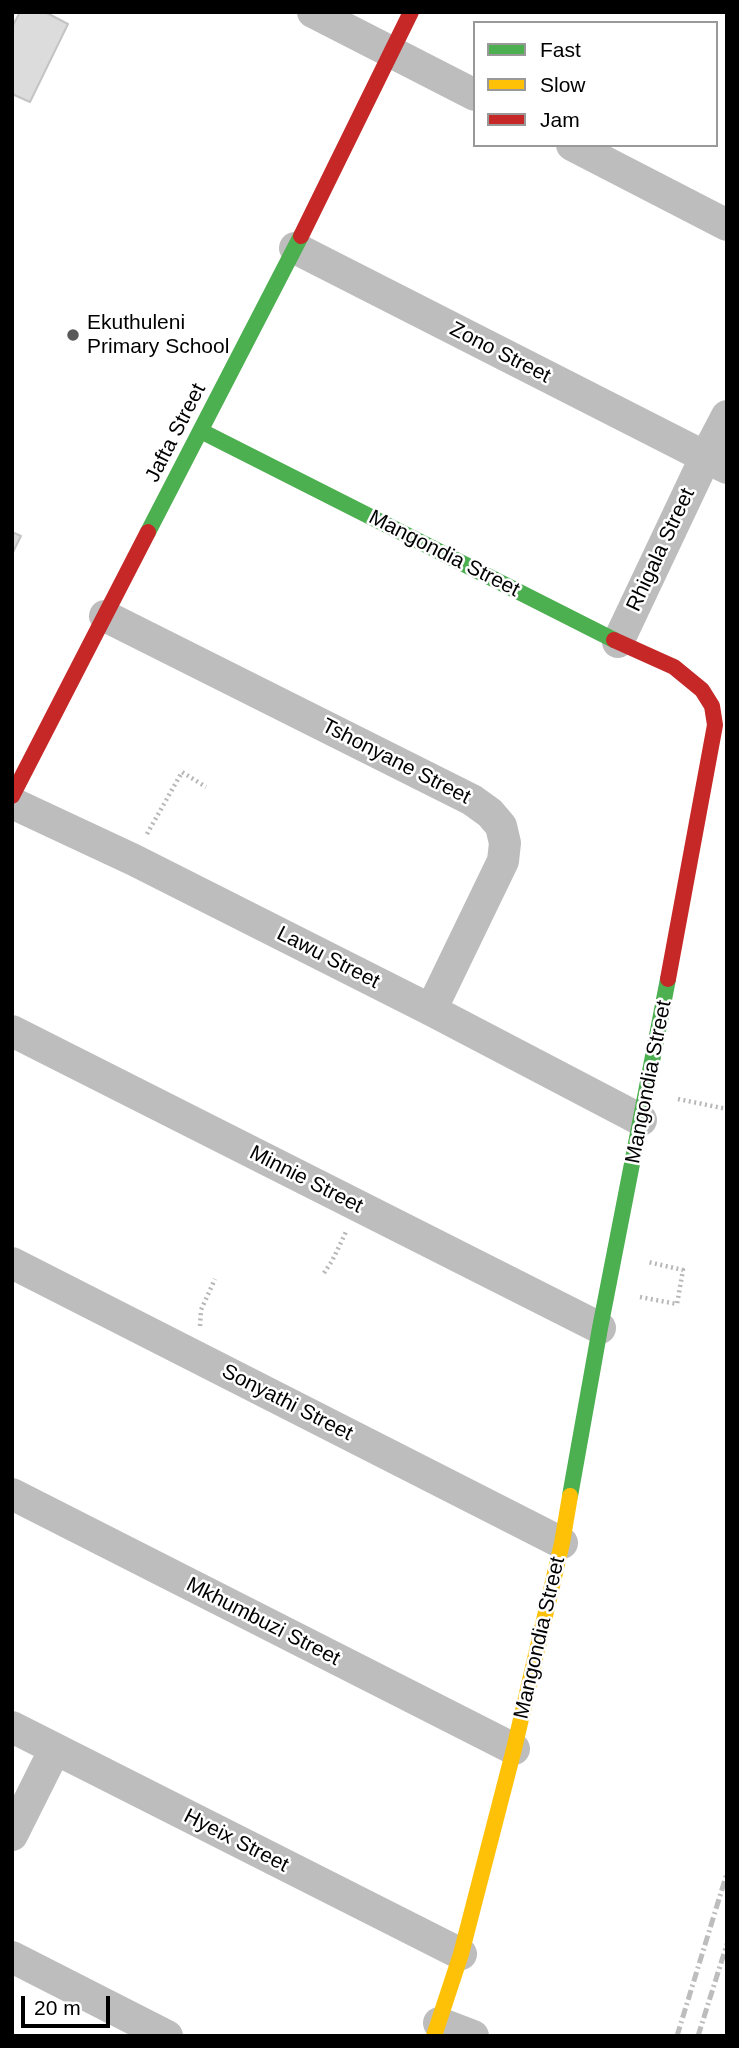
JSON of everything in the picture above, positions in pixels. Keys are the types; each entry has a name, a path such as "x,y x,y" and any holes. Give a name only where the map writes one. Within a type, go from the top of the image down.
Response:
{"street":[{"path":"313,12 473,94"},
{"name":"Jafta Street","path":"12,796 295,248 411,12"},
{"path":"576,147 727,225"},
{"name":"Zono Street","path":"295,248 716,463"},
{"name":"Rhigala Street","path":"618,642 716,463 727,416"},
{"name":"Mangondia Street","path":"201,431 618,642 674,667 702,690 712,706 715,725 600,1328 562,1544 514,1749 461,1954 437,2030 473,2036"},
{"name":"Tshonyane Street","path":"105,616 472,800 490,813 500,826 505,843 503,861 431,1010"},
{"name":"Lawu Street","path":"12,803 134,860 641,1120"},
{"name":"Minnie Street","path":"12,1031 600,1328"},
{"name":"Sonyathi Street","path":"12,1263 562,1544"},
{"name":"Mkhumbuzi Street","path":"12,1494 514,1749"},
{"name":"Hyeix Street","path":"12,1727 461,1954"},
{"path":"12,1835 55,1749"},
{"path":"12,1957 167,2036"}],"path":[{"path":"134,860 181,772 206,787"},
{"path":"324,1273 357,1206"},
{"path":"611,1280 635,1285 635,1296 677,1304 683,1270 648,1262 648,1257 616,1252"},
{"path":"199,1358 201,1310 215,1279"}],"building":[{"path":"20,12 45,12 68,24 30,102 12,94 12,27"},
{"path":"12,532 21,536 12,554"}],"railway":[{"path":"677,2036 727,1873"},
{"path":"698,2036 727,1944"}],"traffic: fast":[{"path":"148,532 301,236"},
{"path":"201,431 614,640"},
{"path":"570,1496 668,979"}],"traffic: slow":[{"path":"434,2036 461,1954 514,1749 562,1543 570,1496"}],"traffic: jam":[{"path":"301,236 411,12"},
{"path":"12,796 148,532"},
{"path":"614,640 674,667 702,690 712,706 715,725 668,979"}],"place":[{"name":"Ekuthuleni Primary School","path":"73,335"}]}
